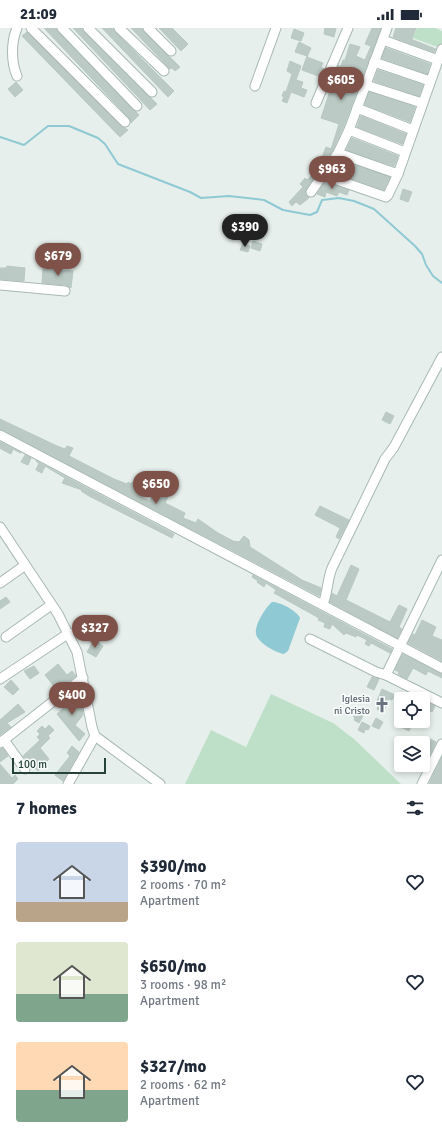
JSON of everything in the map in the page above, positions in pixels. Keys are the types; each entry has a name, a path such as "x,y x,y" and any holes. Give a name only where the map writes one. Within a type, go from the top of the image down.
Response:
{"street":[{"path":"17,28 14,35 13,66 17,76"},
{"path":"31,28 125,122"},
{"path":"62,28 137,106"},
{"path":"88,28 152,92"},
{"path":"119,28 164,72"},
{"path":"148,28 171,51"},
{"path":"255,86 276,28"},
{"path":"316,103 348,28"},
{"path":"310,192 324,175 338,153 349,130 387,28"},
{"path":"383,40 438,60"},
{"path":"324,175 386,197 398,174 442,49"},
{"path":"374,62 430,82"},
{"path":"366,85 422,103"},
{"path":"357,108 413,130"},
{"path":"349,130 405,152"},
{"path":"338,153 398,174"},
{"path":"0,285 65,291"},
{"path":"323,604 328,593 329,575 332,568 385,459 394,447 442,357"},
{"path":"0,434 400,644 442,668"},
{"path":"0,527 3,540 24,566 51,605 68,633 77,652 95,736 160,784"},
{"path":"386,675 442,560"},
{"path":"0,582 24,566"},
{"path":"6,637 51,605"},
{"path":"0,679 68,633"},
{"path":"310,639 376,672 386,675 442,702"},
{"path":"25,769 2,742 83,678"},
{"path":"68,784 95,736"},
{"path":"422,784 442,744"}],"green space":[{"path":"417,28 435,28 442,31 442,43 440,48 413,38"},
{"path":"271,694 333,723 354,739 401,784 185,784 211,730 246,747"}],"water":[{"path":"272,602 288,607 300,618 288,651 284,654 268,647 260,641 256,634 259,621"}],"building":[{"path":"44,28 56,28 58,32 139,115 131,123 129,118"},
{"path":"73,28 82,28 84,32 157,104 150,110"},
{"path":"102,28 113,28 115,32 174,91 168,97"},
{"path":"131,28 142,28 144,32 180,67 175,71 172,68 170,69"},
{"path":"159,28 172,28 188,44 181,51"},
{"path":"325,28 336,28 334,37 324,34"},
{"path":"372,28 381,28 343,128 333,150 306,189 305,194 309,198 300,205 296,202 292,206 289,202 303,187 300,184 305,178 307,180 313,174 319,166 315,163 323,155 326,147 331,149 334,140 339,124 321,118 330,91 332,91 338,66 341,66 343,60 345,60 350,44 360,47 356,56 365,60 371,46 365,44"},
{"path":"396,28 416,28 412,39 436,49 434,52 393,37"},
{"path":"294,29 304,33 301,41 291,38"},
{"path":"27,32 121,126 128,130 120,137 22,36"},
{"path":"299,42 311,48 307,57 323,63 321,67 324,69 321,77 302,70 307,56 295,52"},
{"path":"386,48 430,64 427,74 382,58"},
{"path":"290,61 301,66 296,80 303,82 301,88 307,90 304,97 291,92 287,103 282,101 284,97 282,96 284,91 286,92 292,74 287,71"},
{"path":"378,70 423,85 419,96 374,81"},
{"path":"16,82 23,90 15,97 8,89"},
{"path":"369,92 415,107 410,122 365,105"},
{"path":"361,116 406,134 402,144 357,127"},
{"path":"352,138 398,156 394,166 346,150"},
{"path":"340,160 390,177 384,190 332,172"},
{"path":"325,182 349,190 347,195 339,192 337,196 326,192 325,197 317,194"},
{"path":"403,189 412,192 408,202 400,199"},
{"path":"253,241 262,244 260,251 251,248"},
{"path":"243,243 250,246 248,252 240,250"},
{"path":"7,266 25,268 24,281 0,279 0,268 6,268"},
{"path":"43,269 73,271 71,288 66,285 42,283"},
{"path":"386,412 394,416 390,424 382,420"},
{"path":"0,419 57,446 65,449 67,446 73,448 69,456 114,479 127,484 128,482 131,484 132,482 139,485 138,489 143,491 141,497 150,501 152,497 160,500 164,492 169,494 165,503 185,513 183,518 196,523 198,519 218,533 233,541 239,542 244,536 249,540 250,547 302,580 321,588 319,596 0,429"},
{"path":"0,442 21,453 13,449 11,454 3,450 0,448"},
{"path":"25,455 31,458 28,465 21,462"},
{"path":"36,461 174,534 172,538 89,496 81,491 82,490 62,483 65,478 45,466 42,473 36,470 39,463"},
{"path":"320,506 349,520 339,539 336,537 340,528 315,515"},
{"path":"351,565 359,569 346,600 390,622 399,605 407,609 399,627 402,629 397,638 330,602 332,593 337,596"},
{"path":"253,575 392,649 390,653 371,643 369,646 365,644 367,640 357,635 356,637 346,633 344,635 332,624 330,629 324,627 325,623 318,620 319,618 274,593 276,590 266,583 264,587 252,577"},
{"path":"6,597 10,602 0,609 0,601"},
{"path":"422,620 436,627 432,636 442,640 442,661 408,643 413,634 415,635"},
{"path":"94,640 103,646 96,657 87,652"},
{"path":"403,654 442,674 442,678 428,671 426,675 413,668 407,679 398,674 399,672 395,670"},
{"path":"58,664 67,675 72,671 76,676 57,690 45,675"},
{"path":"34,666 39,673 30,679 24,671"},
{"path":"372,677 379,679 374,690 367,687"},
{"path":"11,680 19,689 13,695 4,687"},
{"path":"382,689 394,695 392,700 389,699 383,712 377,709 380,702 377,701"},
{"path":"72,694 80,704 81,703 83,715 75,725 85,734 79,741 57,714 68,704 65,700"},
{"path":"18,704 25,712 7,723 11,727 0,735 0,720"},
{"path":"430,704 435,706 432,712 430,711"},
{"path":"356,712 363,716 359,723 354,720 355,718 353,716"},
{"path":"376,718 383,722 379,729 372,726"},
{"path":"362,722 370,726 368,730 365,729 364,733 358,730"},
{"path":"49,725 54,730 48,736 50,738 40,748 49,759 38,771 23,756 40,740 37,737 40,734 37,731 42,726 45,729"},
{"path":"403,728 410,728 409,731"},
{"path":"430,739 436,742 430,754"},
{"path":"72,746 79,752 63,781 55,775 70,756 67,753"},
{"path":"3,748 8,756 0,762 0,749"},
{"path":"442,757 442,784 429,784"},
{"path":"0,764 12,778 15,775 18,779 13,784 0,784"}],"waterway":[{"path":"0,137 24,145 48,126 69,126 98,138 105,144 118,164 190,192 201,198 229,196 264,200 283,210 310,215 317,212 322,200 339,198 354,201 374,209 415,246 422,254 426,265 433,276 442,283"}],"place":[{"name":"Iglesia ni Cristo","path":"382,705"}]}
